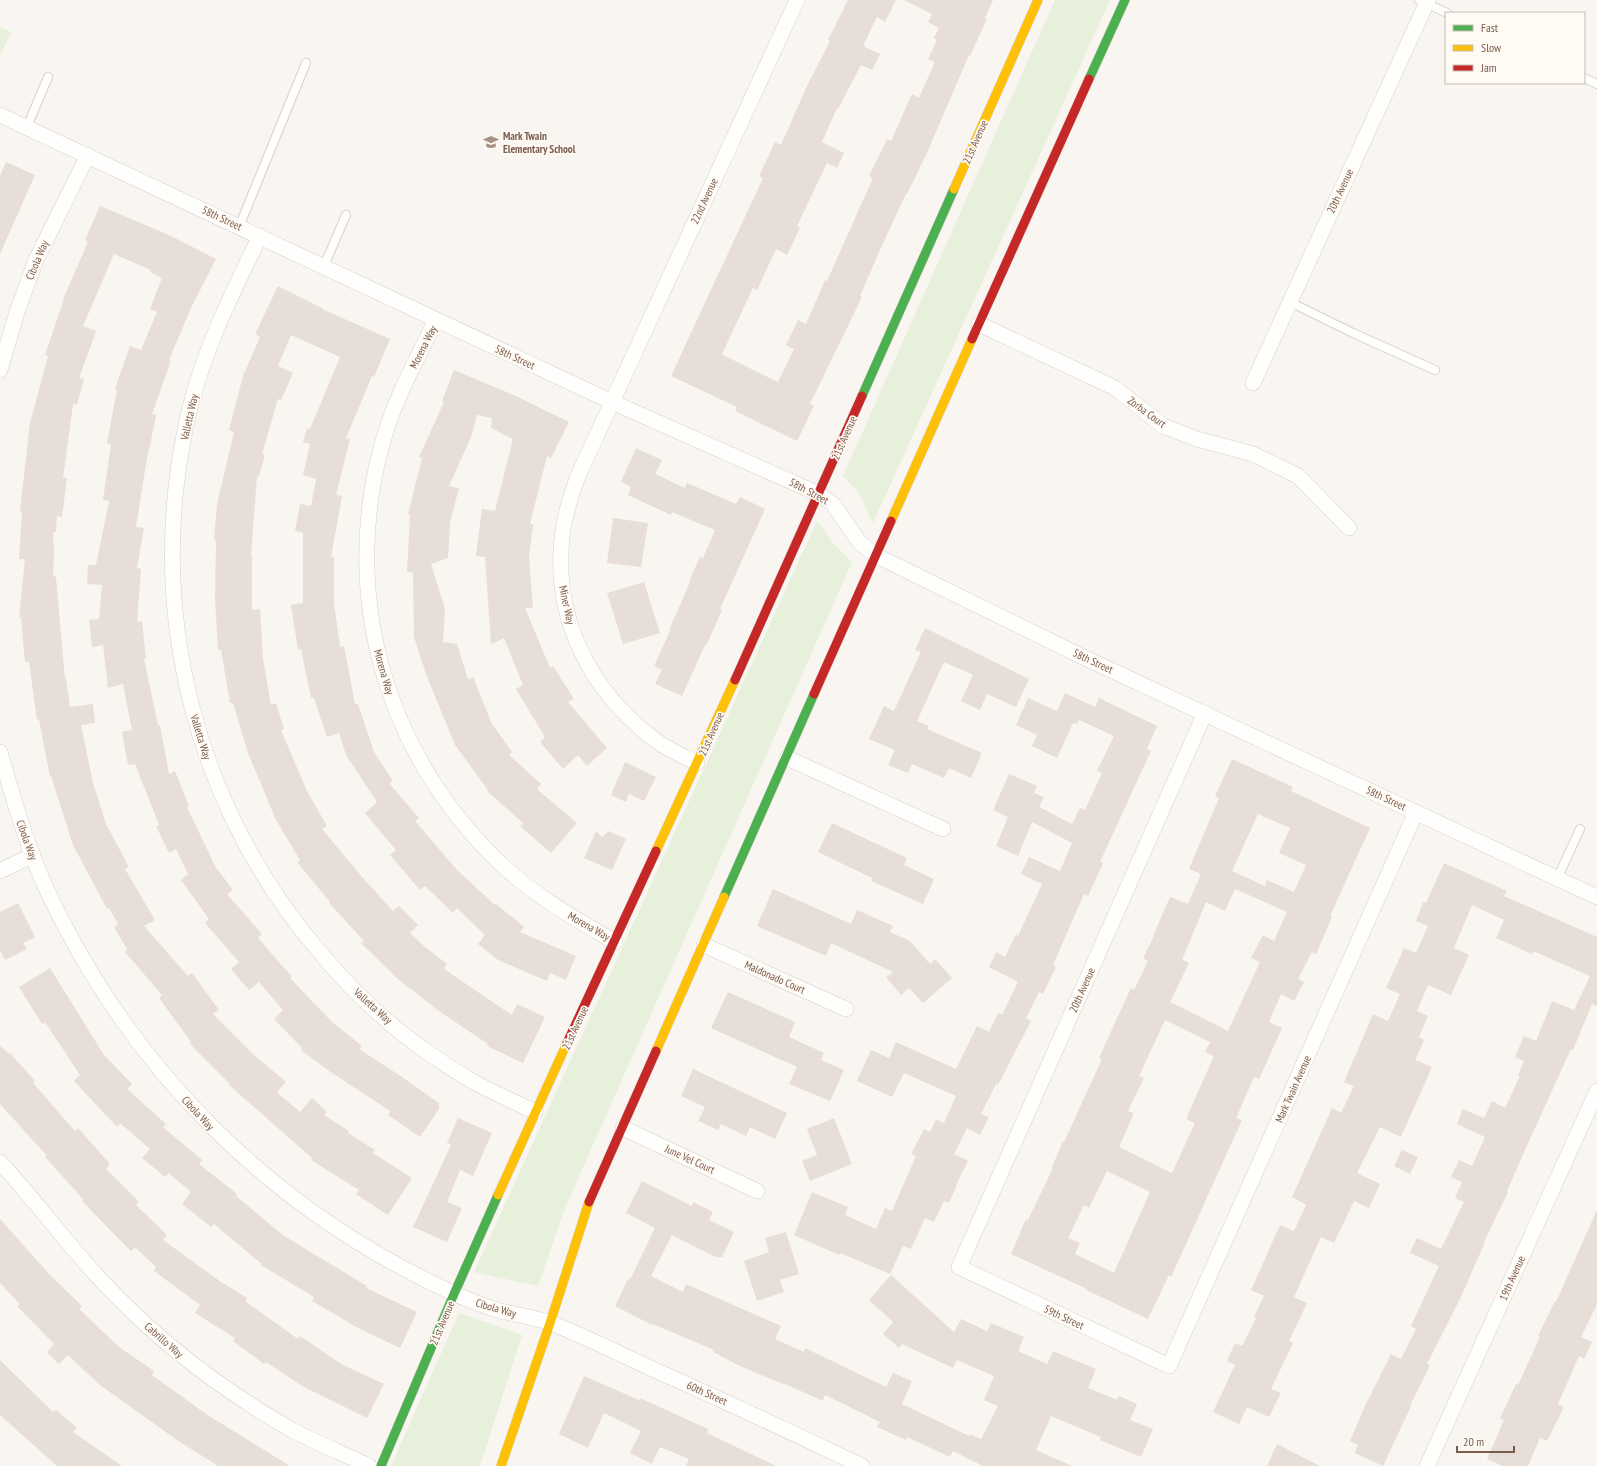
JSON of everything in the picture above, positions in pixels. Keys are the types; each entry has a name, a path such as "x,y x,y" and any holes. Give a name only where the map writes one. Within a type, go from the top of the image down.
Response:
{"street":[{"name":"22nd Avenue","path":"612,402 797,0"},
{"name":"21st Avenue","path":"381,1466 454,1294 535,1112 615,942 819,494 1038,0"},
{"path":"501,1466 550,1323 586,1208 704,946 979,324 1125,0"},
{"name":"20th Avenue","path":"1253,383 1424,1"},
{"name":"58th Street","path":"0,115 612,402 819,494 833,504 860,543 877,556 1083,657 1597,898"},
{"name":"Cibola Way","path":"0,370 17,312 36,260 88,155"},
{"name":"Valletta Way","path":"260,236 220,319 200,373 186,424 177,477 173,530 173,583 177,636 187,688 200,740 219,790 246,847 280,902 305,936 340,976 378,1013 428,1053 473,1082 535,1112"},
{"name":"Morena Way","path":"436,320 400,394 383,440 373,483 367,526 368,586 374,635 384,677 396,712 414,752 441,795 468,830 503,866 531,889 561,910 615,942"},
{"name":"Zorba Court","path":"979,324 1114,388 1163,426 1197,439 1253,454 1298,476 1349,528"},
{"name":"Miner Way","path":"612,402 578,476 568,505 562,538 561,568 564,598 570,624 579,649 594,676 612,700 630,719 656,741 697,763"},
{"name":"20th Avenue","path":"959,1267 1205,713"},
{"name":"Cibola Way","path":"0,752 15,807 33,855 45,885 69,935 120,1019 153,1063 200,1116 240,1155 294,1199 339,1231 387,1260 454,1294 502,1311 550,1323"},
{"path":"786,758 943,829"},
{"name":"Mark Twain Avenue","path":"1170,1366 1416,812"},
{"path":"0,871 33,855"},
{"name":"Maldonado Court","path":"704,946 846,1009"},
{"name":"19th Avenue","path":"1427,1466 1597,1091"},
{"name":"June Vel Court","path":"623,1128 758,1191"},
{"name":"Cabrillo Way","path":"0,1162 98,1277 135,1314 205,1374 248,1403 293,1430 369,1466"},
{"name":"59th Street","path":"959,1267 1170,1366"},
{"name":"60th Street","path":"550,1323 729,1403 862,1466"}],"lane":[{"path":"1424,1 1445,12"},
{"path":"239,226 306,63"},
{"path":"27,127 48,77"},
{"path":"1585,78 1597,84"},
{"path":"324,266 346,215"},
{"path":"1290,302 1353,333 1435,370"},
{"path":"1557,879 1580,829"}],"green space":[{"path":"1055,0 1110,0 873,523 859,493 843,476"},
{"path":"0,27 11,32 0,56"},
{"path":"817,521 833,543 852,562 565,1208 538,1286 474,1272"},
{"path":"459,1313 522,1335 480,1466 391,1466"}],"building":[{"path":"848,0 896,0 885,22 877,17 863,46 880,54 872,70 861,65 838,109 837,108 822,142 844,153 837,168 827,163 797,226 800,228 787,255 776,249 757,290 753,288 722,354 778,382 794,349 786,345 798,320 806,324 873,178 869,176 887,139 891,141 912,94 919,98 935,62 928,59 937,40 934,38 939,28 928,22 932,14 904,0 993,0 985,18 987,19 970,56 969,55 926,155 883,243 860,296 862,297 810,404 814,406 797,441 735,411 737,407 671,376 763,178 759,176 775,142 781,145 807,86 830,41 828,40"},
{"path":"6,162 35,175 0,254 0,176"},
{"path":"100,206 169,235 216,259 191,308 169,360 171,361 152,414 156,415 148,451 136,527 144,528 137,568 141,569 137,622 142,621 146,659 144,659 158,725 160,725 169,774 175,771 189,806 187,807 215,866 233,890 227,894 262,934 258,938 292,977 290,978 332,1022 362,1046 359,1049 439,1103 439,1109 420,1137 388,1115 390,1111 329,1071 301,1050 302,1048 274,1019 283,1010 259,982 249,990 231,969 239,962 205,923 209,919 181,880 188,874 176,849 169,853 156,826 159,825 135,764 128,765 122,732 132,730 123,684 108,688 103,645 92,647 89,620 99,619 102,585 87,584 88,565 96,565 109,501 103,500 111,444 107,443 117,390 115,389 130,346 141,350 157,312 150,309 162,278 150,272 151,270 114,254 83,326 96,331 79,378 84,379 77,405 73,404 63,478 67,478 62,517 57,516 56,532 53,532 53,576 56,577 65,679 66,678 70,707 93,704 95,723 81,725 93,783 106,824 129,867 125,869 155,920 144,926 188,976 192,973 219,1010 213,1014 255,1056 286,1082 277,1092 300,1112 312,1098 327,1112 324,1115 349,1131 348,1133 375,1150 373,1153 412,1178 388,1215 356,1194 359,1190 311,1160 312,1158 229,1085 230,1084 190,1044 191,1042 159,998 162,995 125,952 127,949 114,927 118,924 109,908 107,909 73,845 51,776 50,777 39,719 37,720 29,662 25,662 21,617 19,617 25,559 19,559 22,512 20,511 30,423 48,356 45,355 63,299 88,242 85,240"},
{"path":"278,286 322,309 390,339 374,377 372,376 346,438 350,439 336,495 342,496 331,557 334,557 334,603 340,647 344,646 355,704 358,704 374,752 393,781 389,783 419,818 415,821 457,870 495,905 496,904 524,927 520,932 576,956 566,980 550,973 547,981 498,960 478,944 485,935 457,908 453,913 425,886 420,890 390,855 396,850 365,813 377,802 346,755 339,733 327,737 314,698 311,698 301,649 298,650 291,605 303,603 303,533 295,531 300,504 311,506 316,479 303,475 310,444 303,442 307,428 310,429 340,357 291,335 278,366 293,373 281,400 278,399 262,454 265,455 259,476 257,476 251,556 252,610 260,609 263,659 271,705 276,703 284,729 281,730 307,791 327,826 322,829 393,911 399,906 418,925 410,933 447,964 444,969 512,1015 517,1004 545,1017 523,1063 487,1046 488,1044 439,1011 398,979 361,943 364,941 329,903 330,902 297,862 300,860 276,820 248,753 233,703 230,703 221,650 218,650 215,599 216,541 214,540 217,504 234,432 229,430 243,376 260,337 255,334"},
{"path":"454,370 516,396 569,422 551,458 547,456 530,524 533,524 529,557 533,608 525,608 550,668 553,666 574,699 568,702 607,748 587,766 578,755 563,769 540,742 545,737 516,689 523,685 504,638 491,644 485,557 476,556 482,509 495,511 513,439 491,428 492,418 477,415 471,437 449,486 459,488 450,522 448,558 431,564 445,609 443,642 457,644 468,679 473,677 492,724 512,752 509,755 541,784 537,789 577,823 551,853 520,826 523,823 487,791 488,790 455,745 426,674 414,637 413,572 407,572 410,515 408,514 422,458 419,457 444,402 442,401"},
{"path":"636,448 662,460 655,474 685,488 687,483 736,504 740,497 765,509 720,609 722,610 682,696 655,684 662,670 654,666 671,629 669,630 690,582 689,581 700,557 703,558 715,530 672,512 671,515 628,495 631,487 621,482"},
{"path":"613,518 648,523 641,567 607,563"},
{"path":"644,582 660,633 623,644 607,593"},
{"path":"925,628 1029,679 1016,707 987,694 980,710 961,701 973,675 944,662 917,721 929,726 927,729 982,753 971,778 949,768 944,778 912,764 908,773 888,765 895,750 869,739 884,706 894,711 921,652 915,650"},
{"path":"1065,693 1095,707 1099,698 1157,726 1147,749 1151,751 1100,862 1103,863 1088,896 1084,894 1053,965 1056,967 1043,994 1039,992 1026,1018 1031,1021 998,1085 996,1084 981,1114 989,1117 980,1135 967,1128 954,1154 968,1161 949,1203 944,1201 934,1222 925,1218 911,1249 903,1246 890,1274 840,1253 839,1255 794,1235 812,1192 848,1207 845,1215 876,1229 885,1208 892,1211 916,1156 911,1154 924,1129 930,1132 936,1119 944,1123 956,1096 904,1073 892,1097 857,1081 871,1050 889,1058 896,1042 956,1069 977,1026 989,1032 998,1013 1002,1015 1018,982 989,967 996,952 1005,957 1016,934 1018,936 1042,884 1021,874 1029,857 1060,871 1072,843 1032,822 1018,856 996,846 1008,817 993,810 1009,774 1037,786 1034,793 1044,797 1039,807 1072,824 1080,808 1085,810 1102,773 1097,771 1114,736 1079,720 1077,724 1073,723 1057,758 1032,746 1037,735 1016,725 1028,698 1057,711"},
{"path":"1232,759 1293,787 1291,791 1370,828 1330,916 1332,917 1316,954 1312,952 1298,979 1304,982 1294,1001 1281,994 1269,1022 1282,1028 1259,1079 1254,1077 1236,1118 1242,1120 1171,1277 1169,1275 1148,1319 1011,1254 1026,1219 1028,1220 1053,1168 1052,1167 1063,1141 1064,1142 1102,1059 1099,1058 1131,988 1134,990 1148,961 1143,958 1170,897 1188,904 1201,874 1189,869 1219,798 1215,796","holes":["1258,814 1290,828 1279,853 1306,865 1294,892 1267,880 1265,886 1232,871","1235,889 1287,912 1274,941 1263,935 1251,958 1260,962 1228,1031 1170,1002 1189,963 1182,960 1206,902 1225,911","1165,1020 1210,1042 1205,1052 1214,1056 1186,1119 1195,1123 1172,1173 1119,1147 1134,1113 1128,1111 1144,1078 1139,1076","1107,1171 1150,1192 1114,1273 1075,1254 1080,1243 1068,1238 1084,1205 1089,1208"]},
{"path":"625,762 656,777 644,801 629,794 626,802 611,795"},
{"path":"832,823 907,858 904,865 934,879 923,904 871,881 872,878 818,852"},
{"path":"596,831 602,837 608,831 626,839 612,870 584,858"},
{"path":"1444,863 1507,891 1504,896 1597,937 1597,1006 1592,1004 1573,1050 1571,1049 1460,1299 1427,1364 1430,1365 1383,1466 1355,1453 1358,1445 1350,1441 1365,1406 1391,1354 1401,1359 1416,1329 1411,1326 1439,1266 1410,1253 1417,1238 1441,1249 1464,1202 1455,1198 1462,1182 1451,1177 1459,1160 1472,1166 1485,1137 1457,1124 1463,1109 1484,1118 1492,1101 1505,1108 1520,1076 1518,1075 1524,1061 1515,1057 1524,1036 1536,1041 1552,1001 1574,1010 1590,976 1533,951 1532,954 1496,938 1504,920 1472,905 1454,948 1469,955 1451,995 1428,985 1417,1011 1428,1016 1419,1037 1424,1040 1415,1060 1432,1067 1401,1137 1380,1127 1357,1173 1380,1184 1369,1208 1354,1201 1334,1243 1321,1237 1294,1297 1307,1303 1289,1341 1293,1343 1271,1389 1281,1393 1269,1417 1247,1407 1239,1424 1213,1412 1235,1365 1227,1361 1235,1343 1242,1346 1256,1318 1254,1317 1264,1296 1251,1290 1280,1225 1294,1231 1306,1205 1292,1197 1332,1108 1341,1113 1354,1086 1344,1082 1373,1014 1388,1021 1400,994 1386,988 1404,948 1416,953 1428,926 1416,921 1423,902 1426,903"},
{"path":"773,889 851,924 857,910 893,926 890,932 910,941 930,964 935,959 952,978 923,1003 909,988 901,995 886,977 893,972 831,943 826,956 757,926"},
{"path":"18,903 35,937 23,943 27,949 5,960 0,950 0,912"},
{"path":"50,968 104,1055 132,1084 127,1089 166,1124 163,1127 202,1160 199,1164 237,1194 236,1196 284,1236 367,1286 366,1288 417,1312 400,1348 358,1328 312,1301 314,1297 261,1265 262,1264 214,1224 211,1227 182,1204 191,1192 169,1173 165,1177 142,1158 150,1149 120,1123 117,1127 74,1081 80,1075 45,1022 42,1024 19,987"},
{"path":"728,992 795,1022 789,1037 824,1053 821,1060 844,1070 830,1101 789,1084 797,1067 711,1028"},
{"path":"0,1046 9,1054 10,1053 35,1081 33,1083 75,1131 78,1128 110,1164 106,1169 139,1202 136,1205 167,1235 163,1240 221,1282 247,1298 245,1301 298,1339 300,1336 341,1364 384,1384 367,1418 302,1386 266,1362 264,1364 233,1341 235,1338 195,1313 200,1305 154,1271 156,1267 135,1247 131,1251 115,1235 82,1201 84,1200 45,1157 47,1156 0,1104"},
{"path":"693,1069 787,1113 775,1139 750,1127 746,1136 721,1124 718,1130 698,1121 705,1107 681,1096"},
{"path":"458,1118 492,1133 473,1176 460,1170 447,1202 462,1208 447,1242 413,1227 451,1145 447,1143"},
{"path":"834,1118 852,1164 810,1181 802,1161 817,1155 807,1129"},
{"path":"1402,1150 1418,1157 1410,1174 1394,1166"},
{"path":"642,1181 692,1206 693,1202 713,1212 709,1220 734,1232 722,1257 716,1257 672,1235 651,1276 683,1292 686,1284 781,1326 775,1339 804,1352 805,1348 886,1387 893,1373 912,1381 902,1404 969,1436 970,1434 981,1439 998,1406 984,1400 994,1376 957,1360 953,1368 902,1344 899,1348 883,1334 893,1322 869,1300 891,1275 954,1332 961,1319 987,1331 991,1323 1024,1337 1018,1351 1047,1364 1053,1351 1096,1369 1088,1388 1117,1400 1119,1396 1137,1404 1130,1420 1153,1429 1141,1457 1100,1440 1101,1437 1051,1416 1036,1450 1072,1466 983,1466 953,1451 950,1457 907,1437 906,1440 877,1427 880,1422 825,1395 823,1401 740,1366 713,1352 714,1350 653,1324 652,1325 615,1306 628,1279 630,1280 655,1228 626,1213"},
{"path":"1597,1210 1597,1304 1581,1337 1592,1342 1584,1359 1579,1356 1558,1404 1564,1407 1547,1441 1540,1438 1528,1466 1503,1466 1487,1459 1504,1420 1500,1418 1516,1384 1518,1385 1540,1337 1538,1336 1555,1301 1556,1302"},
{"path":"0,1219 50,1275 82,1306 79,1309 119,1347 154,1371 152,1375 206,1414 290,1466 218,1466 177,1440 100,1385 68,1355 59,1364 47,1352 54,1344 17,1306 20,1304 0,1283"},
{"path":"786,1232 799,1274 780,1280 784,1292 757,1301 744,1261 769,1252 765,1238"},
{"path":"0,1360 53,1412 56,1410 77,1428 73,1432 122,1466 57,1466 0,1415"},
{"path":"584,1376 639,1400 640,1398 708,1429 707,1433 776,1466 686,1466 689,1459 660,1447 652,1464 630,1453 641,1431 604,1413 588,1448 559,1434"},
{"path":"1277,1444 1320,1466 1267,1466"}],"traffic: fast":[{"path":"1089,79 1125,0"},
{"path":"862,396 954,189"},
{"path":"724,897 814,694"},
{"path":"381,1466 498,1195"}],"traffic: slow":[{"path":"954,189 1038,0"},
{"path":"891,521 972,339"},
{"path":"656,851 735,680"},
{"path":"656,1051 724,897"},
{"path":"498,1195 567,1043"},
{"path":"501,1466 550,1323 589,1202"}],"traffic: jam":[{"path":"972,339 1089,79"},
{"path":"735,680 862,396"},
{"path":"814,694 891,521"},
{"path":"567,1043 656,851"},
{"path":"589,1202 656,1051"}],"place":[{"name":"Mark Twain Elementary School","path":"491,142"}]}
